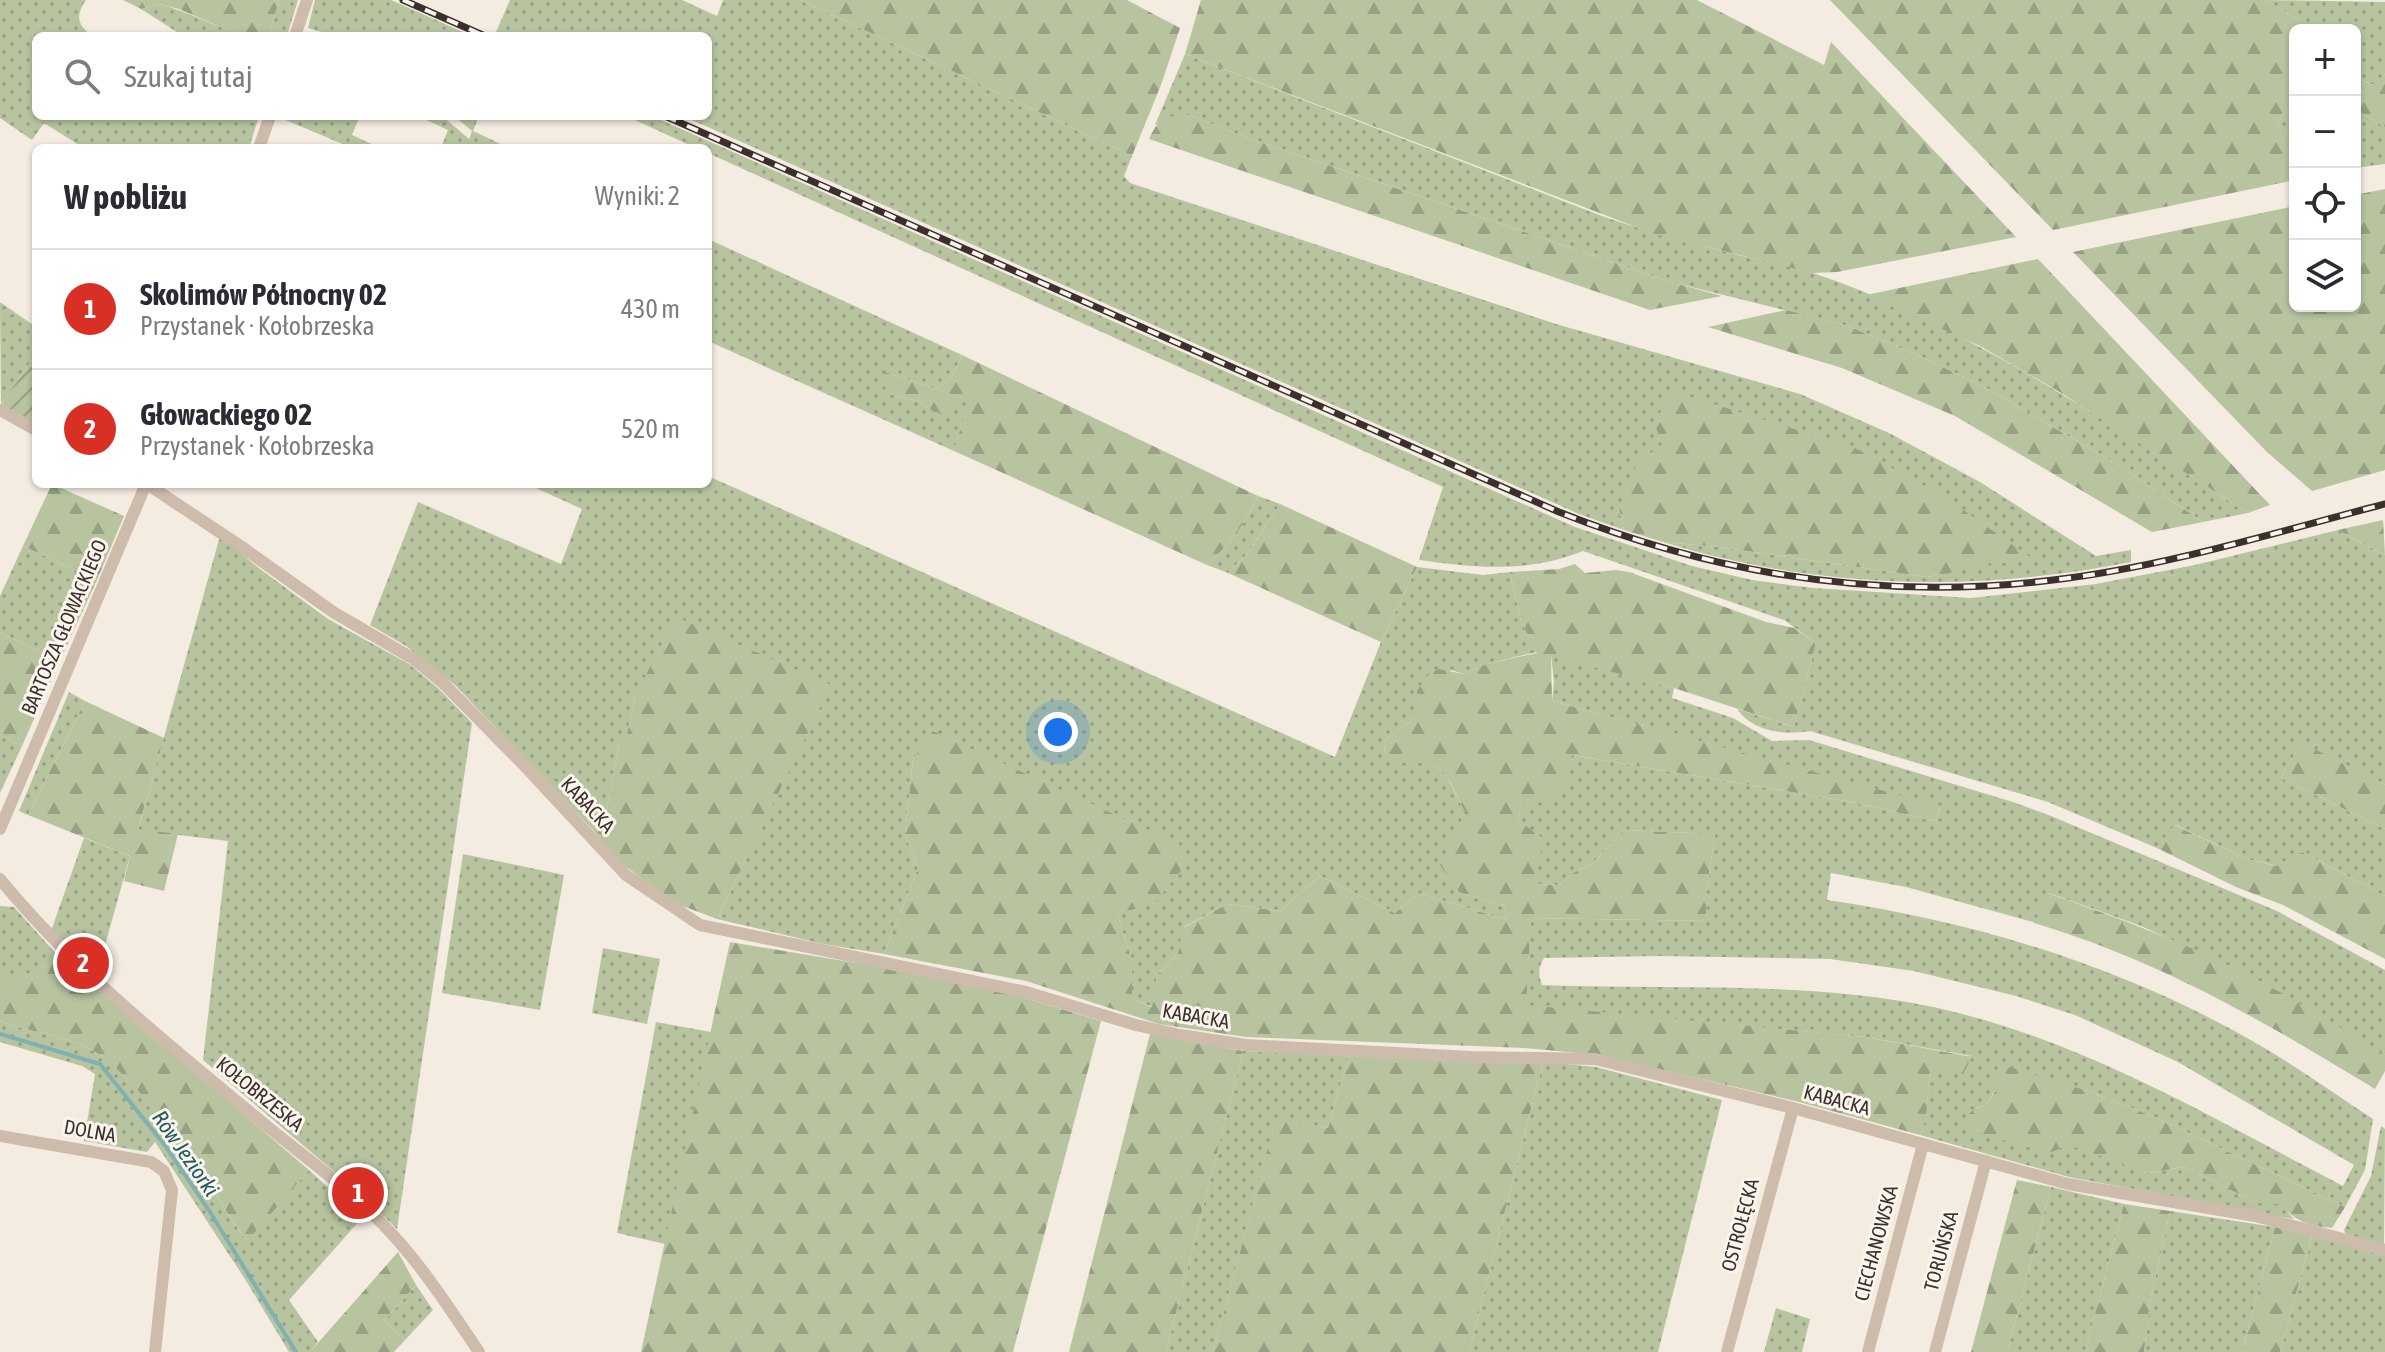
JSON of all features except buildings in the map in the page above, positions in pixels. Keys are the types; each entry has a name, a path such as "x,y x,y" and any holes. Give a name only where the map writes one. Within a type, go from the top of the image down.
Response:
{"street":[{"path":"296,32 307,0"},
{"path":"260,144 269,120"},
{"path":"0,410 32,428"},
{"name":"BARTOSZA GŁOWACKIEGO","path":"0,829 144,488"},
{"name":"KABACKA","path":"152,488 333,612 422,666 442,682 520,761 626,875 700,925 1026,992 1136,1025 1246,1045 1471,1057 1595,1059 1793,1108 2068,1184 2255,1216 2385,1250"},
{"name":"KOŁOBRZESKA","path":"0,879 49,937 132,1014 349,1194 391,1233 444,1300 479,1352"},
{"name":"OSTROŁĘCKA","path":"1727,1352 1793,1108"},
{"name":"DOLNA","path":"0,1136 151,1162 168,1177 172,1190 155,1352"},
{"name":"CIECHANOWSKA","path":"1868,1352 1923,1144"},
{"name":"TORUŃSKA","path":"1935,1352 1986,1161"}],"green space":[{"path":"0,0 86,0 79,20 88,32 32,32 32,120 258,120 250,144 77,144 44,123 32,140 0,118"},
{"path":"123,0 279,0 270,32 234,32 159,4 141,9"},
{"path":"279,0 298,0 288,32 270,32"},
{"path":"315,0 391,0 463,32 322,32 308,28"},
{"path":"510,0 682,0 717,16 723,0 801,0 1132,156 1124,176 1130,183 1556,324 1800,394 1889,433 1980,482 2096,556 2131,550 2131,562 2014,579 1955,582 1837,577 1721,558 1663,542 1719,547 1927,577 2030,557 1662,446 1619,509 1624,530 1579,514 692,120 712,120 712,32 496,32"},
{"path":"801,0 1127,0 1180,28 1132,156"},
{"path":"1201,0 1697,0 1824,65 1831,42 2016,237 1837,272 1812,273 1654,234 1185,54"},
{"path":"1830,0 2265,0 2299,20 2298,24 2289,24 2289,105 2277,123 2289,130 2289,181 2053,230"},
{"path":"2265,0 2385,2 2385,74 2374,85 2361,80 2361,24 2298,24 2299,20"},
{"path":"159,4 235,32 177,32 141,9"},
{"path":"1185,54 1602,216 1689,242 1813,273 1871,295 1928,320 2037,380 2248,513 2203,522 2123,468 1988,389 1848,326 1671,282 1189,115 1155,125"},
{"path":"2385,74 2385,127 2361,113 2361,80 2373,85"},
{"path":"2289,105 2289,130 2277,123"},
{"path":"2361,113 2385,127 2385,164 2361,167"},
{"path":"1189,115 1671,282 1722,296 1650,310 1149,139 1164,119"},
{"path":"286,120 358,120 352,135 371,144 342,144"},
{"path":"426,120 447,120 469,139 472,131 459,120 477,120 473,131 501,144 443,144 448,130"},
{"path":"635,120 661,120 1575,527 1692,566 1752,580 1813,588 1971,598 2096,584 2195,565 2338,530 2385,555 2385,785 2301,743 2281,778 2385,829 2385,896 2302,852 2277,866 2250,860 2175,825 2157,848 2048,802 1810,731 1780,732 1760,727 1737,709 1794,727 1816,643 1784,620 1583,551 1522,566 1461,565 1419,560 1443,487 712,155 712,144 687,144"},
{"path":"2385,189 2385,470 2312,491 2267,452 2073,252 2289,207 2289,312 2361,312 2361,194"},
{"path":"712,241 962,355 955,372 937,389 885,372 890,394 920,402 934,412 957,397 970,398 954,451 712,343"},
{"path":"2038,259 2270,505 2248,513 2058,391 1980,346 1866,295"},
{"path":"0,302 32,324 32,360 1,404"},
{"path":"1786,310 1848,326 1988,389 2123,468 2203,522 2152,532 1955,416 1842,368 1708,327"},
{"path":"962,355 1258,496 1248,516 1207,565 954,451 969,399 957,397 952,413 934,412 920,402 890,394 881,381 885,372 937,389 955,372"},
{"path":"32,360 32,423 1,404"},
{"path":"1675,392 1855,448 1945,497 2031,558 1927,577 1719,547 1663,542 1624,530 1619,509 1638,461 1662,446 1654,421"},
{"path":"712,478 1335,757 1381,642 1417,567 1483,575 1510,572 1521,622 1537,652 1486,664 1464,674 1451,670 1421,714 1384,741 1385,754 1429,762 1445,773 1465,812 1460,893 1505,905 1507,920 1418,893 1395,913 1320,876 1280,911 1227,904 1184,927 1178,953 1157,975 1153,1007 1132,999 1132,961 1117,913 934,731 913,759 905,834 918,868 884,954 823,944 717,919 830,685 635,696 626,740 619,745 607,808 592,829 455,685 406,646 370,625 418,502 561,564 582,509 536,488 712,488"},
{"path":"50,488 61,488 124,516 97,580 23,546"},
{"path":"1258,496 1280,504 1248,553 1228,573 1207,565 1236,533"},
{"path":"1280,504 1417,567 1381,642 1228,573 1248,553"},
{"path":"2383,520 2385,555 2338,530"},
{"path":"220,536 328,619 409,664 472,723 397,1229 203,1060 228,841 138,830"},
{"path":"23,546 97,580 60,660 0,633 0,596"},
{"path":"1575,564 1585,573 1629,572 1766,622 1794,628 1816,643 1794,727 1674,688 1551,656 1552,701 1940,806 1936,821 1851,802 1572,755 1564,791 1546,800 1522,806 1518,820 1544,839 1534,884 1560,885 1573,873 1593,863 1624,830 1715,834 1706,893 1706,921 1531,918 1526,1005 1866,1037 1972,1057 1963,1074 1930,1070 1926,1118 1920,1135 1799,1102 1599,1055 1525,1048 1246,1037 1159,1024 1026,981 884,954 918,868 905,834 913,759 933,731 1179,844 1189,861 1154,904 1117,913 1132,961 1132,999 1152,1007 1157,975 1178,953 1183,928 1227,904 1280,911 1320,876 1395,913 1418,893 1507,920 1505,905 1460,893 1440,865 1465,812 1446,775 1432,765 1391,763 1385,754 1384,741 1421,714 1417,691 1425,678 1437,669 1464,674 1486,664 1537,653 1521,622 1510,572 1559,569"},
{"path":"676,617 831,685 717,919 672,902 619,861 592,829 607,808 619,745 626,739 635,696"},
{"path":"0,633 60,660 22,746 0,735"},
{"path":"1551,655 1674,688 1672,698 1733,718 1772,741 1809,740 2016,803 2277,911 2385,970 2385,1055 2252,977 2141,926 2049,893 2037,923 1906,887 1831,873 1827,900 1884,909 1996,935 2105,971 2210,1018 2303,1072 2373,1119 2365,1170 2345,1207 2157,1118 2088,1091 1999,1065 1995,1090 1986,1106 1976,1108 2148,1173 2184,1167 2257,1203 2279,1203 2294,1219 2069,1177 1920,1135 1926,1117 1930,1069 1971,1056 1866,1037 1525,1006 1531,918 1706,921 1706,893 1715,834 1624,830 1593,863 1573,873 1560,885 1534,884 1518,820 1522,805 1546,800 1572,755 1851,802 1936,821 1940,807 1552,701 1554,682","holes":["1659,956 1830,959 1914,971 2016,996 2075,1015 2178,1062 2354,1165 2343,1186 2191,1106 2087,1057 2033,1036 1923,1005 1877,997 1782,989 1542,985 1539,974 1544,958"]},
{"path":"69,692 85,701 28,815 19,811"},
{"path":"85,701 164,738 138,829 178,834 164,891 124,881 130,856 28,815"},
{"path":"0,735 22,746 0,793"},
{"path":"2301,742 2385,785 2385,829 2281,778"},
{"path":"2174,825 2250,860 2276,866 2302,852 2385,896 2385,959 2283,905 2236,887 2157,848"},
{"path":"84,838 130,856 97,974 51,931"},
{"path":"463,854 564,875 540,1010 442,993"},
{"path":"2048,893 2203,953 2319,1015 2385,1055 2385,1071 2375,1089 2252,1017 2168,974 2034,923"},
{"path":"0,906 14,907 60,958 8,984 0,968"},
{"path":"730,942 904,971 1005,992 1101,1021 1013,1352 641,1352"},
{"path":"603,948 660,959 647,1024 592,1013"},
{"path":"60,958 309,1170 247,1241 174,1135 109,1062 78,1043 0,1021 0,968 9,983"},
{"path":"0,1021 78,1043 109,1062 174,1135 246,1240 309,1170 362,1218 289,1300 318,1342 310,1352 289,1352 155,1142 147,1152 84,1141 95,1074 82,1066 0,1042"},
{"path":"656,1022 711,1032 665,1244 617,1233"},
{"path":"1150,1034 1243,1051 1166,1352 1069,1352"},
{"path":"1243,1051 1349,1055 1328,1128 1276,1119 1213,1352 1166,1352"},
{"path":"1349,1055 1543,1062 1469,1352 1213,1352 1276,1118 1328,1128"},
{"path":"1543,1062 1596,1067 1722,1100 1658,1352 1469,1352"},
{"path":"1999,1064 2088,1091 2157,1118 2345,1207 2332,1228 2316,1226 2302,1222 2279,1204 2257,1203 2184,1167 2148,1173 2069,1145 2049,1153 1961,1128 1967,1116 1973,1110 1986,1106 1995,1091 1993,1084"},
{"path":"2381,1126 2385,1129 2384,1245 2346,1235 2344,1230 2371,1176"},
{"path":"2017,1180 2051,1187 2007,1352 1971,1352"},
{"path":"2051,1187 2124,1204 2085,1352 2007,1352"},
{"path":"2124,1204 2170,1211 2150,1302 2144,1352 2085,1352"},
{"path":"2170,1211 2275,1227 2242,1352 2144,1352 2150,1302"},
{"path":"2275,1227 2312,1236 2280,1352 2242,1352"},
{"path":"2312,1236 2385,1256 2385,1352 2280,1352"},
{"path":"398,1252 416,1285 384,1321 405,1340 394,1352 310,1352"},
{"path":"416,1285 433,1310 405,1340 384,1321"},
{"path":"1776,1308 1810,1319 1802,1352 1764,1352"}],"waterway":[{"name":"Rów Jeziorki","path":"0,1034 100,1064 166,1147 296,1352"}],"railway":[{"path":"403,0 476,32"},
{"path":"674,120 1559,512 1619,534 1740,567 1802,578 1927,587 1990,586 2053,580 2179,558 2385,504"}],"place":[{"name":"Głowackiego 02","path":"83,963"},
{"name":"Skolimów Północny 02","path":"358,1193"}]}
